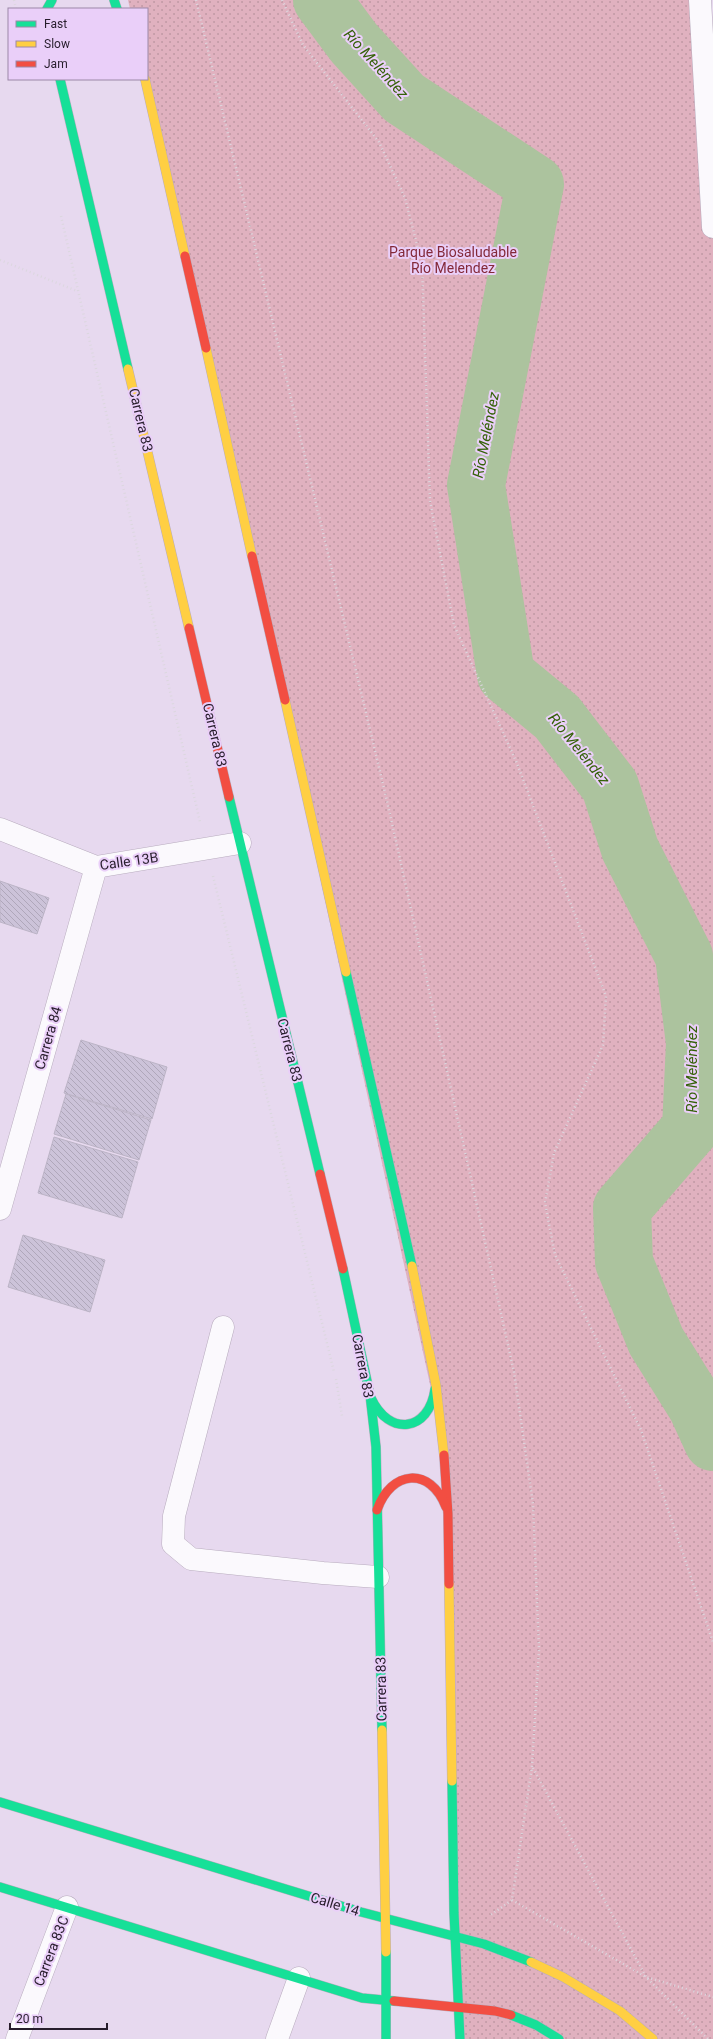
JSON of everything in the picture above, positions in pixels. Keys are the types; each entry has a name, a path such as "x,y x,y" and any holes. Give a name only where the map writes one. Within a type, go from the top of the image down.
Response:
{"street":[{"path":"46,8 52,0"},
{"path":"700,0 713,227"},
{"name":"Carrera 83","path":"60,80 240,843 334,1230 370,1395 376,1447 386,1918 386,2039"},
{"path":"145,80 414,1275 436,1385 444,1449 448,1514 456,1937 460,2006 460,2039"},
{"name":"Calle 13B","path":"0,829 96,867 240,843"},
{"name":"Carrera 84","path":"0,1209 96,867"},
{"path":"223,1327 174,1516 173,1544 191,1559 323,1574 378,1577"},
{"path":"370,1395 379,1415 387,1421 397,1425 408,1425 418,1421 432,1406 436,1385"},
{"path":"377,1512 381,1497 388,1487 397,1480 420,1478 431,1484 440,1492 445,1502 448,1514"},
{"name":"Calle 14","path":"0,1802 386,1918 484,1944 518,1956 564,1977 620,2011 653,2039"},
{"path":"0,1887 362,1998 460,2006 514,2015 534,2023 558,2039"},
{"name":"Carrera 83C","path":"17,2039 67,1907"},
{"path":"277,2039 299,1978"}],"path":[{"path":"196,0 387,801 514,1372 533,1504 539,1650 532,1766 512,1900 484,1920"},
{"path":"282,0 303,45 379,142 405,198 422,264 430,501 454,625 516,762 606,996 602,1045 554,1153 545,1203 555,1255 641,1430 713,1642"},
{"path":"61,215 77,291 201,827"},
{"path":"0,260 77,291"},
{"path":"212,869 335,1377 343,1421"},
{"path":"532,1766 646,1977 708,2039"},
{"path":"512,1900 646,1977 713,1997"}],"green space":[{"name":"Parque Biosaludable Río Melendez","path":"128,0 700,0 713,227 713,2039 460,2039 444,1449 147,80 148,8 130,8"}],"building":[{"path":"0,881 49,898 37,934 0,922"},
{"path":"81,1040 167,1067 152,1119 64,1093"},
{"path":"66,1094 151,1120 139,1160 54,1134"},
{"path":"54,1137 138,1162 122,1218 38,1193"},
{"path":"23,1235 105,1260 90,1312 8,1287"}],"waterway":[{"name":"Río Meléndez","path":"322,0 354,43 404,98 535,184 476,485 506,675 557,717 610,786 630,849 684,956 695,1043 691,1128 622,1208 624,1262 656,1341 697,1407 713,1442"}],"traffic: fast":[{"path":"48,8 52,0"},
{"path":"114,0 117,8"},
{"path":"60,80 128,369"},
{"path":"229,797 320,1174"},
{"path":"346,972 412,1266"},
{"path":"343,1269 370,1395 376,1447 382,1730"},
{"path":"371,1398 379,1411 388,1419 398,1424 408,1424 417,1421 425,1414 431,1403 435,1389"},
{"path":"452,1781 454,1913 460,2039"},
{"path":"0,1802 361,1912 484,1944 531,1962"},
{"path":"0,1887 362,1998 394,2001"},
{"path":"386,1952 386,2039"},
{"path":"511,2015 536,2025 559,2039"}],"traffic: slow":[{"path":"145,80 185,256"},
{"path":"206,348 252,556"},
{"path":"128,369 189,628"},
{"path":"285,700 346,972"},
{"path":"412,1266 436,1385 444,1455"},
{"path":"449,1584 452,1781"},
{"path":"382,1730 386,1952"},
{"path":"531,1962 563,1977 620,2011 653,2039"}],"traffic: jam":[{"path":"185,256 206,348"},
{"path":"252,556 285,700"},
{"path":"189,628 229,797"},
{"path":"320,1174 343,1269"},
{"path":"444,1455 448,1514 449,1584"},
{"path":"377,1510 383,1497 391,1487 401,1481 411,1478 421,1479 430,1485 439,1494 446,1507"},
{"path":"394,2001 495,2011 511,2015"}]}
